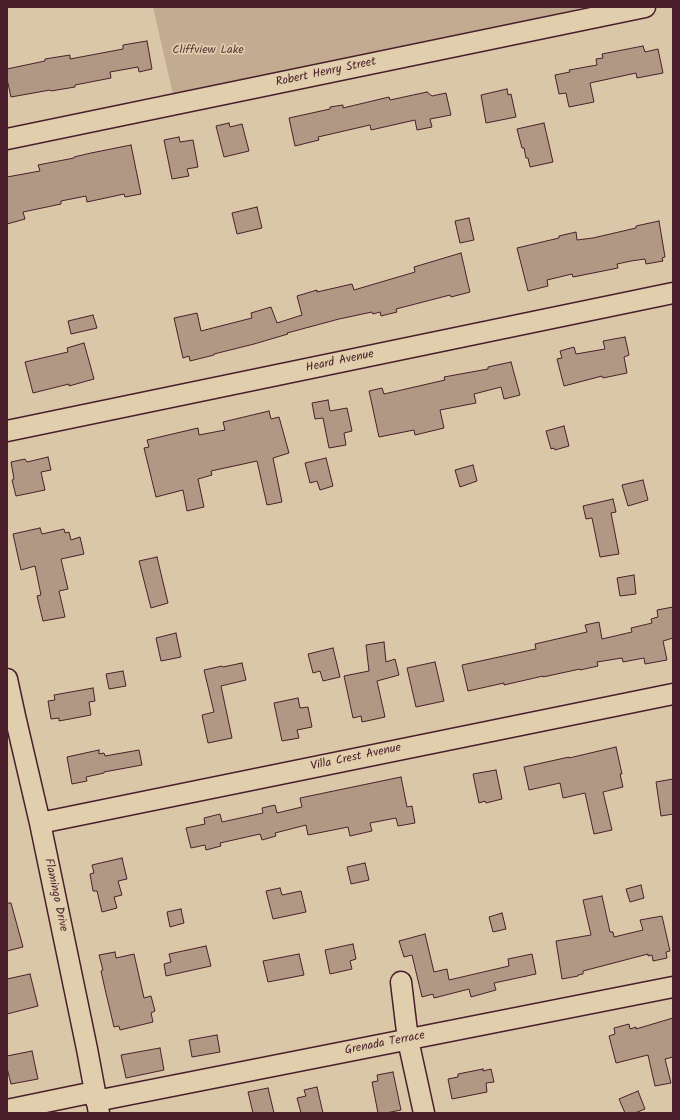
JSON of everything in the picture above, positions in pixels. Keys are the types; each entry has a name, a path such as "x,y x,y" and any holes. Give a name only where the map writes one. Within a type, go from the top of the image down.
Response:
{"street":[{"name":"Robert Henry Street","path":"7,139 645,7"},
{"name":"Heard Avenue","path":"7,432 673,292"},
{"name":"Flamingo Drive","path":"7,679 11,717 40,823 87,1049 96,1102"},
{"name":"Villa Crest Avenue","path":"40,823 673,694"},
{"path":"401,982 408,1040 424,1113"},
{"name":"Grenada Terrace","path":"7,1110 96,1102 673,987"}],"green space":[{"name":"Cliffview Lake","path":"153,7 586,7 175,103"}],"building":[{"path":"147,41 152,69 139,72 138,67 110,72 111,78 75,85 75,87 11,97 7,79 7,69 45,61 45,59 70,55 70,59 123,49 123,45"},
{"path":"643,46 645,52 658,49 663,73 637,78 636,73 590,83 594,102 569,107 566,93 559,94 555,75 570,72 569,70 597,65 596,59 603,58 602,54"},
{"path":"507,89 508,95 511,94 516,117 486,123 481,95"},
{"path":"427,92 432,96 446,93 451,115 430,119 432,127 417,130 415,120 371,130 370,125 318,137 319,140 295,146 289,118 330,109 330,107 343,105 343,108 389,97 390,100"},
{"path":"229,123 230,127 242,124 249,151 224,157 216,126"},
{"path":"544,123 553,162 530,167 524,148 522,148 517,129"},
{"path":"179,137 180,142 193,140 198,167 187,169 189,176 172,179 164,140"},
{"path":"131,145 141,194 125,197 124,194 87,202 86,196 61,201 61,204 23,212 25,219 7,224 7,177 40,171 38,165"},
{"path":"257,207 262,228 237,234 232,213"},
{"path":"469,218 474,240 460,243 455,221"},
{"path":"659,221 665,257 662,258 663,261 646,264 645,259 631,261 617,264 618,268 573,277 572,274 547,280 548,286 528,291 517,248 559,238 559,236 576,232 577,240 593,238"},
{"path":"461,253 470,292 451,297 450,295 396,309 397,312 381,316 380,312 373,314 372,312 339,319 190,361 189,356 183,358 174,318 197,313 201,331 252,318 251,313 271,307 277,323 302,315 297,296 317,290 317,292 352,284 354,290 415,272 414,267"},
{"path":"93,315 97,328 71,334 68,321"},
{"path":"625,337 629,355 624,357 627,373 603,378 602,376 564,386 557,359 562,358 560,351 574,347 576,354 605,349 603,341"},
{"path":"84,343 94,379 69,386 69,384 33,393 25,362 68,352 67,348"},
{"path":"511,362 520,395 504,399 501,387 474,394 476,403 440,410 444,428 415,435 414,430 379,437 369,391 382,388 384,394 445,380 444,377 488,369 488,367"},
{"path":"328,400 330,411 347,408 352,431 344,433 346,445 329,448 323,418 315,419 312,403"},
{"path":"269,411 271,419 279,417 289,453 273,458 282,502 267,505 257,461 211,471 212,475 198,479 204,507 187,511 183,490 156,497 144,448 149,447 147,440 198,428 199,435 225,430 223,422"},
{"path":"564,426 569,446 555,450 554,448 551,449 546,431"},
{"path":"48,457 51,470 41,472 45,490 16,496 12,480 14,479 11,462 25,459 27,462"},
{"path":"326,458 333,486 320,490 317,481 310,483 305,463"},
{"path":"473,465 477,481 460,487 455,470"},
{"path":"643,480 648,500 628,506 622,485"},
{"path":"613,499 616,512 611,513 619,554 600,557 592,518 586,519 583,506"},
{"path":"40,528 42,534 64,529 65,533 69,532 71,540 80,537 84,554 61,559 68,589 59,591 65,617 43,621 37,596 41,595 35,566 21,570 13,534"},
{"path":"157,557 168,603 151,608 139,561"},
{"path":"634,575 636,594 620,596 617,578"},
{"path":"673,607 673,638 663,641 667,660 645,664 644,658 623,662 622,658 597,662 598,666 580,670 543,676 504,685 504,683 468,691 462,665 536,649 535,644 587,632 585,625 599,622 602,639 632,632 631,628 652,623 651,619 658,617 657,610"},
{"path":"176,633 181,657 161,661 156,638"},
{"path":"384,642 386,662 395,659 399,675 377,681 385,717 362,722 361,716 353,718 344,676 369,671 366,645"},
{"path":"333,648 340,677 323,681 320,671 313,673 308,654"},
{"path":"435,662 444,701 416,707 407,668"},
{"path":"242,663 246,680 221,686 232,738 208,743 202,715 214,712 204,670"},
{"path":"123,671 126,686 109,689 106,674"},
{"path":"93,688 95,701 89,702 91,715 59,721 59,718 51,719 48,701 55,700 54,695"},
{"path":"298,698 300,708 308,707 312,727 297,730 299,738 282,741 274,703"},
{"path":"616,747 622,774 620,774 623,787 603,792 612,830 594,834 585,793 563,798 560,783 529,790 524,767"},
{"path":"99,750 99,754 104,753 105,756 139,750 142,765 104,772 86,777 87,781 72,784 67,757"},
{"path":"496,770 502,799 479,803 473,774"},
{"path":"401,777 407,807 412,806 415,823 398,826 396,818 370,823 372,831 350,836 348,827 308,835 306,825 275,833 276,836 262,840 260,834 220,843 221,846 206,850 205,845 191,848 186,828 205,824 204,818 220,814 222,822 263,813 262,808 275,805 277,813 302,807 300,798"},
{"path":"673,779 673,814 661,816 656,782"},
{"path":"122,858 127,879 118,881 122,895 114,897 117,908 102,912 97,891 93,891 90,874 94,873 92,865"},
{"path":"365,863 369,880 351,884 347,867"},
{"path":"641,885 644,898 630,902 626,889"},
{"path":"280,888 282,895 301,891 306,912 273,919 266,891"},
{"path":"602,896 610,932 613,932 614,937 643,930 640,920 662,916 670,951 666,952 667,958 653,961 652,955 648,956 648,954 583,971 583,974 578,976 562,979 556,941 591,935 583,900"},
{"path":"7,903 11,903 23,947 7,951"},
{"path":"181,909 184,923 170,927 167,912"},
{"path":"502,913 506,929 493,932 489,917"},
{"path":"425,934 434,972 447,969 449,980 509,966 508,959 532,954 536,974 494,983 496,990 471,997 469,989 434,998 433,994 422,997 412,955 404,957 399,941"},
{"path":"353,944 356,959 350,961 352,969 330,974 325,950"},
{"path":"206,946 211,966 166,976 164,964 171,962 169,954"},
{"path":"115,952 116,958 134,954 144,998 151,996 155,1011 151,1013 153,1022 120,1030 119,1026 114,1027 101,971 103,970 99,955"},
{"path":"299,954 304,975 268,982 263,961"},
{"path":"30,974 38,1006 7,1014 7,979"},
{"path":"673,1018 673,1057 665,1059 671,1083 655,1086 648,1055 616,1063 609,1036 615,1034 614,1028 629,1024 630,1029 636,1027 636,1029"},
{"path":"217,1035 220,1052 192,1057 189,1040"},
{"path":"160,1048 164,1070 126,1078 121,1055"},
{"path":"32,1051 38,1079 11,1084 7,1068 7,1056"},
{"path":"483,1069 483,1071 491,1069 494,1082 486,1083 487,1092 452,1099 448,1079 458,1077 458,1074"},
{"path":"393,1072 401,1110 378,1113 372,1082 378,1081 377,1075"},
{"path":"317,1087 323,1113 301,1113 297,1098 306,1096 304,1090"},
{"path":"268,1088 274,1113 253,1113 248,1092"},
{"path":"638,1091 645,1109 635,1113 625,1113 619,1099"}]}
